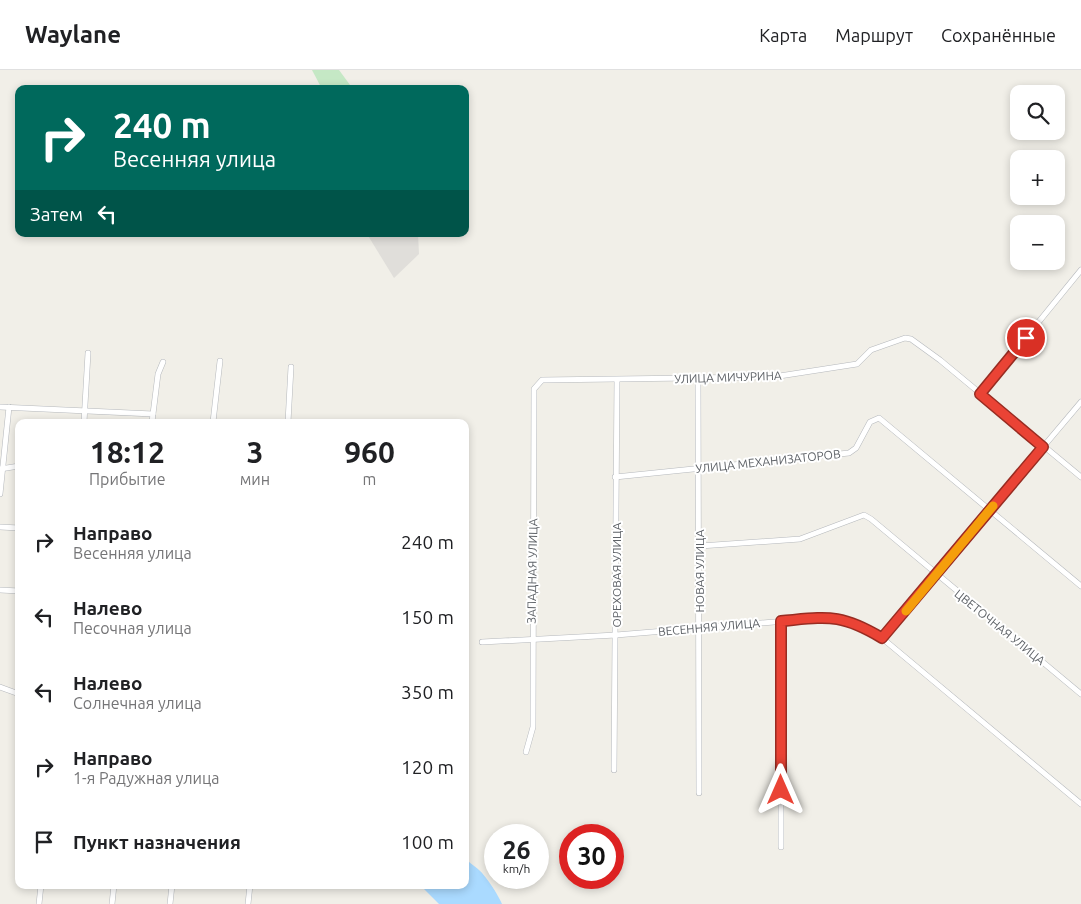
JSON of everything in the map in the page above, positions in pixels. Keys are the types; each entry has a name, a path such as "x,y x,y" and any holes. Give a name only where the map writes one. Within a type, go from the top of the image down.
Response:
{"street":[{"path":"1081,270 980,394 1081,477"},
{"name":"УЛИЦА МИЧУРИНА","path":"534,389 542,380 773,377 857,364 872,350 905,338 917,342 980,394"},
{"path":"84,419 88,353"},
{"path":"213,419 220,361"},
{"path":"152,419 158,374 163,362"},
{"path":"288,419 291,367"},
{"name":"НОВАЯ УЛИЦА","path":"698,379 700,546 699,793"},
{"name":"ОРЕХОВАЯ УЛИЦА","path":"614,770 617,380"},
{"name":"ЗАПАДНАЯ УЛИЦА","path":"526,752 532,727 534,389"},
{"path":"882,638 1081,402"},
{"path":"0,407 153,414"},
{"path":"0,494 1,470 9,408"},
{"name":"УЛИЦА МЕХАНИЗАТОРОВ","path":"615,477 849,453 856,448 870,422 879,418 1081,586"},
{"path":"1,470 15,467"},
{"name":"ЦВЕТОЧНАЯ УЛИЦА","path":"700,546 800,539 864,515 1081,694"},
{"path":"0,527 15,528"},
{"path":"0,590 15,591"},
{"name":"ВЕСЕННЯЯ УЛИЦА","path":"482,642 532,641 838,618 860,625 882,638 1081,804"},
{"path":"781,621 781,847"},
{"path":"0,687 15,693"},
{"path":"39,904 41,889"},
{"path":"112,904 114,889"},
{"path":"170,904 172,889"},
{"path":"248,904 250,889"}],"shaded area":[{"path":"369,237 418,237 419,254 394,278"}],"green space":[{"path":"312,70 339,70 350,85 320,85"}],"water":[{"path":"469,862 484,876 484,889 494,889 502,904 439,904 424,889 469,889"}],"slow traffic":[{"path":"906,611 993,506"}],"route":[{"path":"781,790 781,621 838,618 860,625 882,638 1043,447 980,394 1026,338"}]}
